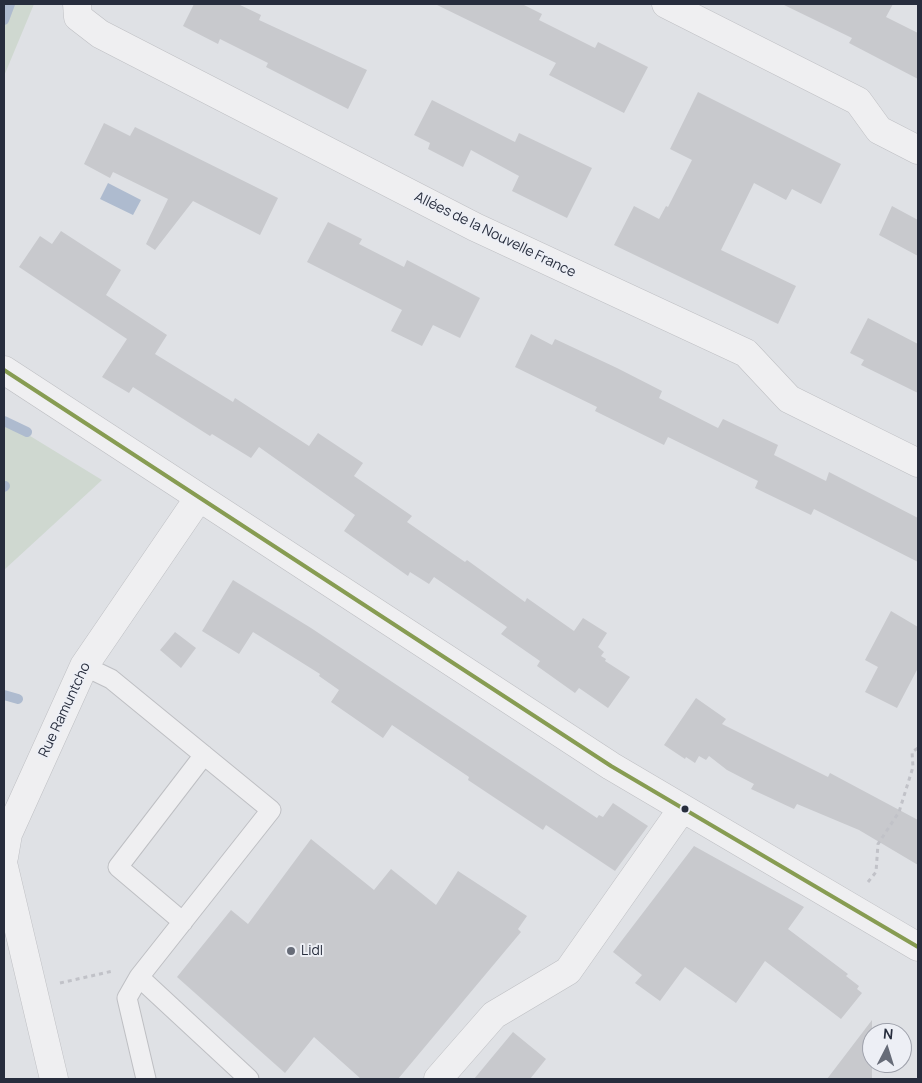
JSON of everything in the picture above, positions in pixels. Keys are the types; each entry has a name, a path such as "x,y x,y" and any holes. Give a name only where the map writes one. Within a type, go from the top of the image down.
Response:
{"street":[{"name":"Allées de la Nouvelle France","path":"77,4 78,17 100,34 475,227 746,352 789,399 918,463"},
{"path":"666,4 709,13 858,101 879,130 918,150"},
{"path":"4,370 198,499 611,766 918,947"},
{"name":"Rue Ramuntcho","path":"4,857 8,834 84,666 198,499"},
{"path":"438,1079 494,1015 568,971 682,808"},
{"path":"4,866 54,1079"}],"lane":[{"path":"84,666 111,679 271,810 145,970 127,998 146,1079"},
{"path":"183,922 118,867 204,755"},
{"path":"145,970 249,1079"}],"path":[{"path":"850,906 876,872 878,844 892,826 899,812 913,767 912,752 918,748"},
{"path":"60,983 145,970"},
{"path":"57,973 62,992"}],"shaded area":[{"path":"4,4 34,4 4,76"},
{"path":"4,420 102,480 4,570"}],"water":[{"path":"108,183 141,200 133,215 100,199"}],"building":[{"path":"194,4 238,4 261,15 259,20 367,70 348,109 266,67 268,63 220,39 218,44 183,26"},
{"path":"435,4 522,4 542,14 539,20 595,48 598,42 648,67 624,113 549,75 556,63"},
{"path":"782,4 893,4 886,17 918,33 918,79 849,43 852,38"},
{"path":"698,92 841,164 821,204 792,189 786,200 754,183 721,250 796,286 778,324 614,245 634,206 659,219 666,206 668,207 692,160 670,149"},
{"path":"432,100 515,142 519,133 592,168 567,218 512,191 519,176 471,150 463,167 428,149 430,143 414,135"},
{"path":"104,123 130,136 135,127 278,198 260,235 193,201 155,250 146,244 168,199 113,172 110,178 84,164"},
{"path":"892,206 918,220 918,256 879,235"},
{"path":"328,222 362,239 359,244 404,267 407,260 480,298 460,338 433,325 422,346 391,331 402,310 307,262"},
{"path":"61,231 121,270 106,295 167,335 155,354 233,402 235,398 309,446 318,433 363,463 354,476 412,516 407,522 465,562 467,560 525,602 527,598 574,631 583,618 607,633 598,647 604,652 601,656 606,659 605,661 630,677 608,708 579,688 575,693 537,666 540,661 501,634 507,627 434,577 429,584 410,572 408,576 344,531 355,515 259,447 251,458 212,434 210,436 133,387 129,393 102,377 127,339 19,267 40,236 52,244"},
{"path":"868,318 918,344 918,393 861,365 864,360 850,353"},
{"path":"531,334 552,345 555,339 617,368 662,391 659,398 718,428 723,419 778,445 774,455 826,481 829,472 918,518 918,562 814,509 811,515 755,488 758,481 668,437 664,445 595,411 597,407 515,367"},
{"path":"233,580 311,628 597,818 599,815 603,817 613,803 648,826 615,871 546,825 543,830 468,780 469,777 392,725 383,738 331,702 339,690 319,676 320,674 253,632 239,654 202,631"},
{"path":"891,611 918,627 918,668 897,708 865,692 878,667 865,660"},
{"path":"175,632 196,648 181,668 160,650"},
{"path":"696,698 726,719 722,724 828,777 830,773 918,820 918,865 859,830 797,804 794,809 751,789 754,784 727,770 709,756 706,760 699,756 695,763 686,757 685,759 664,745"},
{"path":"311,839 374,890 391,869 436,905 458,871 527,916 518,929 521,932 398,1079 361,1079 314,1037 285,1073 177,977 231,910 248,924"},
{"path":"694,846 804,907 788,929 848,974 846,976 859,986 857,989 862,993 841,1019 765,961 736,1003 685,967 660,1001 635,983 642,975 613,952"},
{"path":"513,1032 546,1059 530,1079 474,1079"},
{"path":"862,1033 862,1073 872,1073 872,1079 827,1079"}],"waterway":[{"path":"4,20 10,4"},
{"path":"4,421 27,432"},
{"path":"4,695 18,699"}],"transit line":[{"path":"4,370 611,766 918,947"}],"place":[{"name":"Lidl","path":"291,951"}]}
